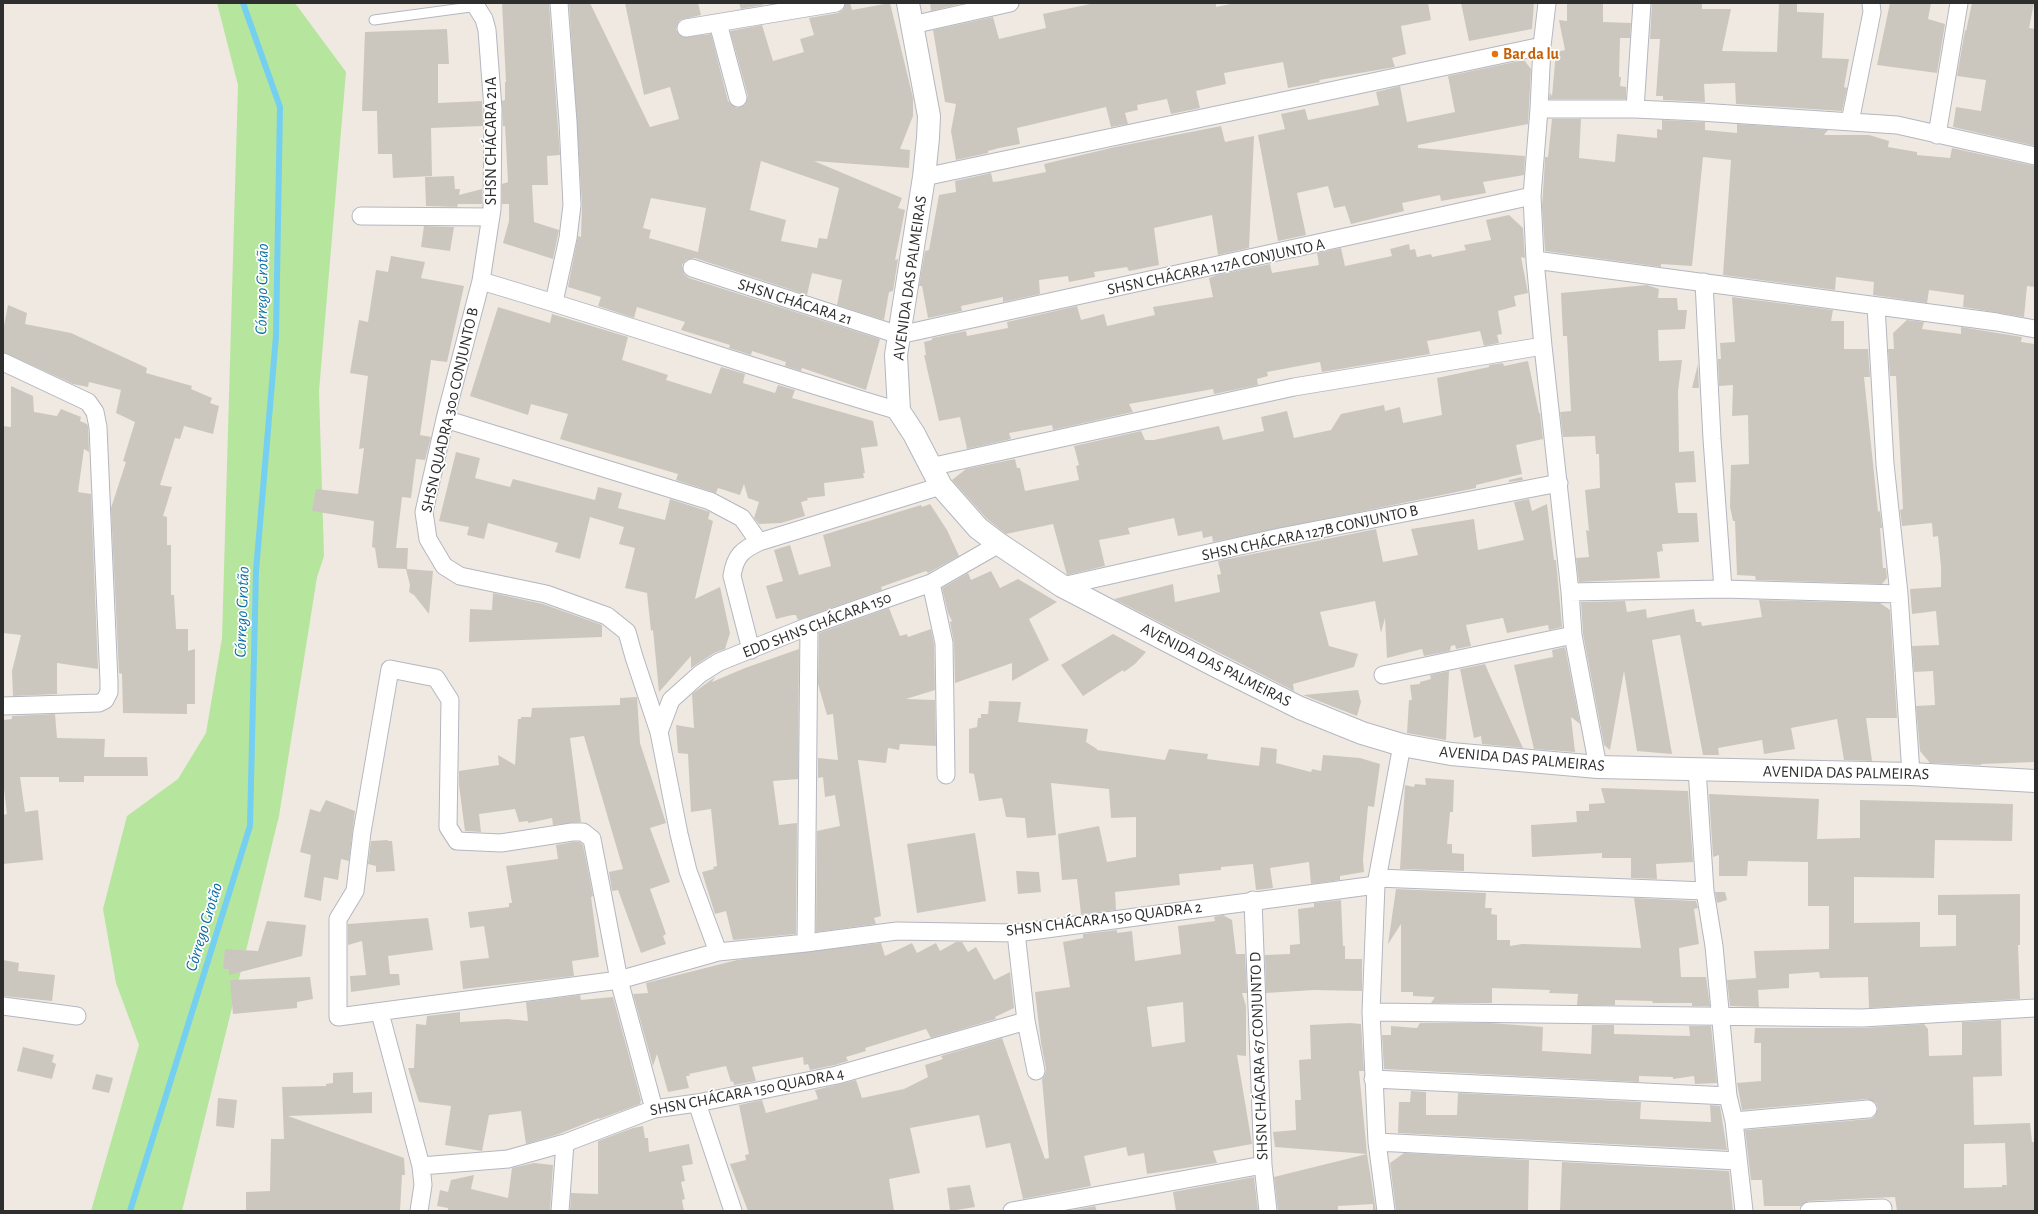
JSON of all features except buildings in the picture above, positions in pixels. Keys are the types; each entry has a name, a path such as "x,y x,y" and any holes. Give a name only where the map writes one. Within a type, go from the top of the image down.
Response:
{"street":[{"path":"554,302 568,238 572,205 568,122 559,3"},
{"path":"686,28 718,24 836,3"},
{"name":"AVENIDA DAS PALMEIRAS","path":"908,3 929,116 924,178 896,355 899,411 914,434 941,486 978,528 999,544 1062,586 1300,708 1362,733 1402,745 1451,754 1598,767 1911,774 2032,786"},
{"path":"912,25 1010,3"},
{"path":"1547,3 1542,46 1532,196 1535,260 1543,346 1559,483 1573,635 1598,767"},
{"path":"1635,109 1642,3"},
{"path":"1850,122 1872,12 1871,3"},
{"path":"1937,135 1959,3"},
{"name":"SHSN CHÁCARA 21A","path":"476,5 487,30 493,109 491,218 481,281"},
{"path":"718,24 738,98"},
{"path":"924,178 1542,46"},
{"path":"1539,109 1635,109 1897,125 2035,156"},
{"name":"SHSN CHÁCARA 127A CONJUNTO A","path":"899,335 1532,196"},
{"path":"361,216 491,218"},
{"path":"1535,260 1704,282 2035,329"},
{"name":"SHSN CHÁCARA 21","path":"692,268 899,335"},
{"path":"481,281 554,302 792,380 899,411"},
{"name":"SHSN QUADRA 300 CONJUNTO B","path":"481,281 445,419 424,512 428,539 444,566 460,576 546,594 607,616 628,632 634,657 659,732"},
{"path":"1704,282 1723,590"},
{"path":"1876,306 1885,464 1899,594 1911,774"},
{"path":"930,467 1294,387 1543,346"},
{"path":"3,362 88,402 95,412 98,427 109,692 105,700 99,703 3,706"},
{"path":"445,419 710,501 742,518 759,542"},
{"name":"SHSN CHÁCARA 127B CONJUNTO B","path":"1062,586 1280,537 1559,483"},
{"path":"751,650 732,576 738,556 744,549 759,542 941,486"},
{"name":"EDD SHNS CHÁCARA 150","path":"659,732 671,700 700,674 719,662 809,626 931,583 999,544"},
{"path":"931,583 944,643 946,775"},
{"path":"1570,592 1723,590 1899,594"},
{"path":"806,943 809,626"},
{"path":"1383,675 1573,635"},
{"name":"SHSN CHÁCARA 150 QUADRA 2","path":"619,980 592,839 583,832 572,832 501,842 457,841 448,827 450,700 436,678 390,669 362,832 355,891 338,919 338,1017 380,1013 619,980 718,952 806,943 898,931 1016,933 1377,882 1706,891"},
{"path":"659,732 679,834 688,871 718,952"},
{"path":"1386,1211 1377,1142 1371,1012 1377,882 1402,745"},
{"path":"1697,769 1706,891 1714,946 1728,1096 1734,1121 1744,1211"},
{"name":"SHSN CHÁCARA 67 CONJUNTO D","path":"1253,900 1263,1165 1268,1211"},
{"path":"1016,933 1026,1021 1036,1071"},
{"path":"619,980 654,1109"},
{"path":"3,1006 77,1016"},
{"path":"1371,1012 1862,1018 2035,1008"},
{"path":"380,1013 421,1166 422,1186 419,1211"},
{"name":"SHSN CHÁCARA 150 QUADRA 4","path":"421,1166 508,1159 565,1143 654,1109 697,1103 837,1075 1026,1021"},
{"path":"1373,1079 1728,1096"},
{"path":"697,1103 733,1211"},
{"path":"1734,1121 1868,1110"},
{"path":"1377,1142 1738,1161"},
{"path":"560,1211 565,1143"},
{"path":"1012,1211 1263,1165"},
{"path":"1809,1211 1883,1208"}],"lane":[{"path":"374,20 476,5"}],"green space":[{"path":"217,3 295,3 346,72 319,391 324,556 317,577 279,816 182,1211 91,1211 139,1045 116,983 103,909 127,816 178,779 206,733 222,638 238,85"}],"waterway":[{"name":"Córrego Grotão","path":"130,1211 250,826 256,571 276,336 280,107 243,3"}],"place":[{"name":"Bar da lu","path":"1495,54"}]}
